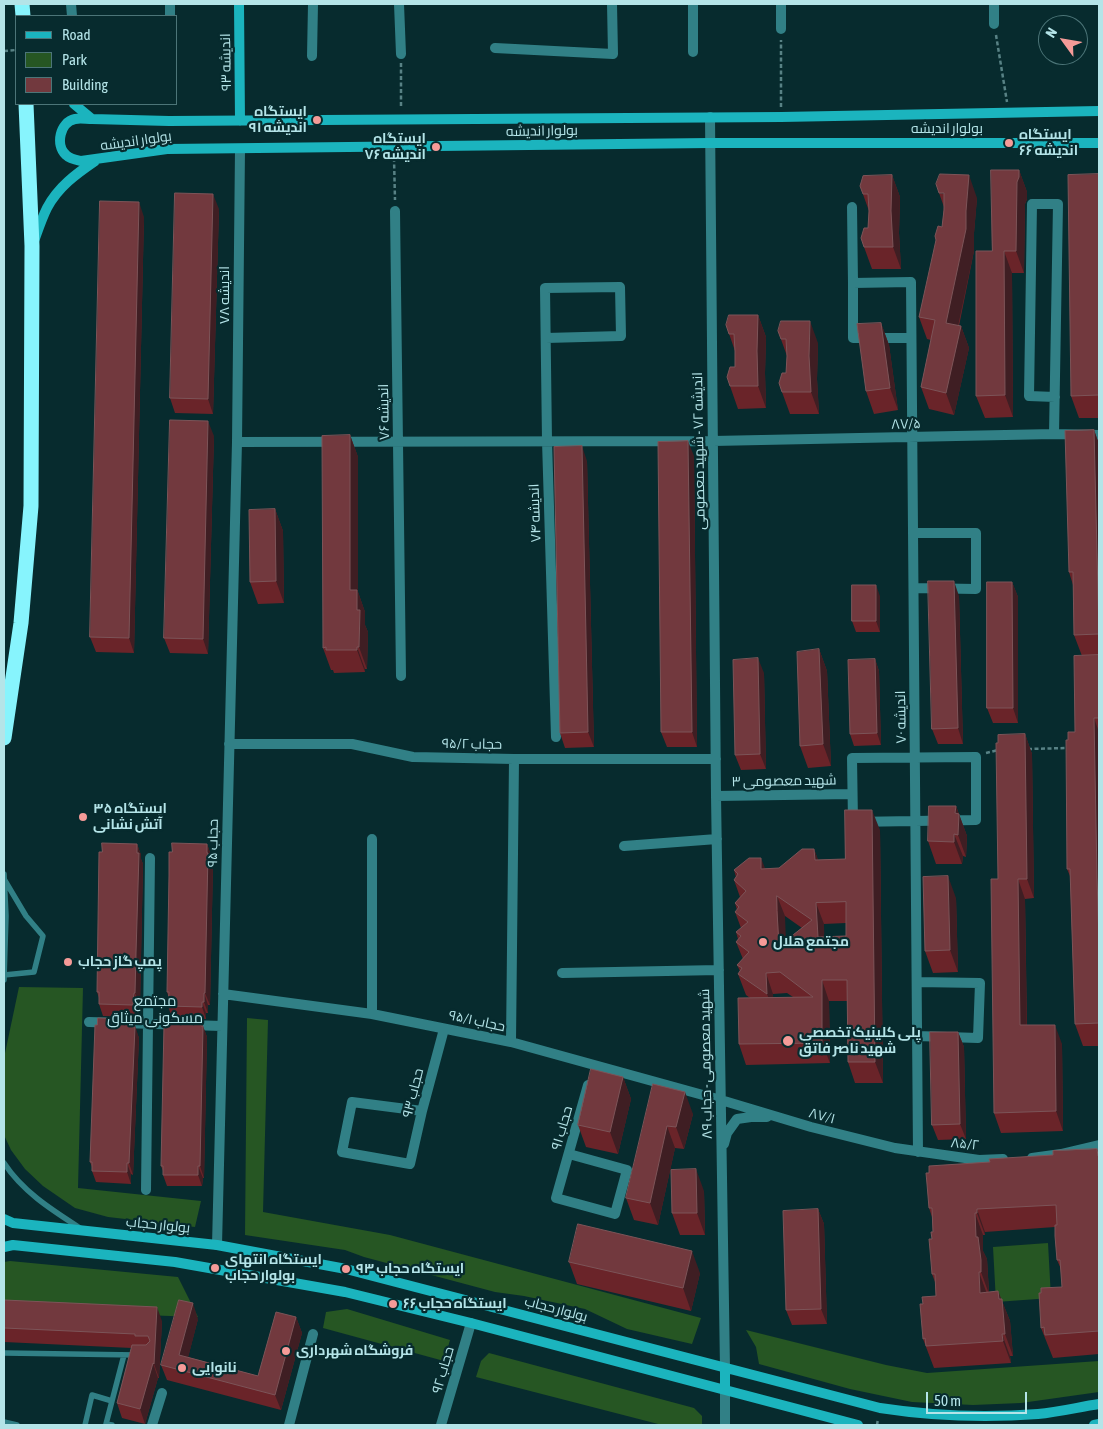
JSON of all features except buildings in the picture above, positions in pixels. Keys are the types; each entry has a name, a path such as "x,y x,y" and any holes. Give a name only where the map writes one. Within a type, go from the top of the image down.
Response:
{"highway":[{"path":"4,738 21,623 31,506 32,246 26,105"}],"main road":[{"name":"اندیشه ۹۳","path":"239,4 240,120"},
{"name":"بولوار اندیشه","path":"75,105 92,119 169,121 780,117 1099,111"},
{"path":"92,119 74,119 67,123 62,130 61,147 73,159 81,161 98,159"},
{"name":"بولوار اندیشه","path":"32,246 48,207 60,189 76,173 98,159 167,150 710,142 1099,143"},
{"name":"بولوار حجاب","path":"4,1219 13,1222 84,1231 217,1246 346,1269 880,1408 913,1413 995,1416 1039,1414 1099,1404"},
{"path":"4,1247 14,1245 175,1262 345,1292 471,1323 858,1425"},
{"path":"725,1368 725,1390"},
{"path":"1094,1425 1099,1424"}],"street":[{"path":"312,56 313,4"},
{"path":"399,4 400,54"},
{"path":"495,48 613,54 612,4"},
{"path":"693,4 693,52"},
{"path":"781,4 781,29"},
{"path":"994,4 994,24"},
{"name":"اندیشه ۷۲ - شهید معصومی","path":"710,116 716,759"},
{"name":"اندیشه ۷۸","path":"237,442 240,149"},
{"path":"1054,434 1055,397 1058,204 1032,204 1029,396 1055,397"},
{"path":"852,207 853,338 911,338"},
{"name":"اندیشه ۷۶","path":"395,211 401,676"},
{"name":"اندیشه ۷۰","path":"853,283 911,282 918,1152"},
{"name":"اندیشه ۷۴","path":"546,338 621,336 620,287 545,288 547,441 556,737"},
{"name":"۸۷/۵","path":"237,442 713,441 1054,434 1099,435"},
{"name":"حجاب ۹۵","path":"217,1246 237,442"},
{"path":"913,533 976,533 976,588 914,588"},
{"name":"حجاب ۹۵/۲","path":"230,744 352,744 413,756 514,759 716,759"},
{"path":"976,757 976,820 852,822 852,758 976,757"},
{"path":"511,1042 514,759"},
{"name":"شهید معصومی - حجاب ۸۹","path":"716,759 725,1368"},
{"name":"شهید معصومی ۳","path":"716,796 852,794"},
{"path":"372,839 372,1014"},
{"path":"624,846 717,839"},
{"path":"146,1190 150,858"},
{"path":"562,973 719,970"},
{"path":"917,982 980,983 978,1038 917,1036"},
{"name":"حجاب ۹۵/۱","path":"223,994 372,1014 511,1042 721,1100"},
{"path":"89,1022 222,1026"},
{"name":"حجاب ۹۳","path":"422,1111 352,1102 342,1152 410,1164 444,1029"},
{"name":"حجاب ۹۱","path":"569,1154 627,1170 615,1214 556,1198 593,1065"},
{"name":"۸۷/۱","path":"721,1100 810,1127 918,1152"},
{"path":"722,1155 727,1133 737,1119 750,1117 780,1118"},
{"name":"۸۵/۲","path":"918,1152 979,1160 1017,1159 1061,1154 1099,1145"},
{"name":"حجاب ۹۲","path":"441,1425 471,1323"},
{"path":"289,1425 313,1334"},
{"path":"725,1390 726,1425"},
{"path":"152,1425 162,1393"}],"lane":[{"path":"4,874 4,879 6,916 4,977 34,972 43,936 26,916 4,879"},
{"path":"4,1163 12,1175 33,1196 84,1231"},
{"path":"4,1353 142,1355"},
{"path":"112,1425 106,1424 124,1355"},
{"path":"85,1425 92,1396 112,1400"},
{"path":"4,1422 17,1425"}],"path":[{"path":"994,24 1009,112"},
{"path":"780,117 781,29"},
{"path":"400,54 401,120"},
{"path":"393,147 395,211"},
{"path":"1024,749 1071,748"},
{"path":"976,757 996,750 1006,749"}],"green space":[{"path":"19,987 83,988 78,1188 201,1201 195,1227 108,1217 75,1208 43,1186 25,1169 11,1150 4,1135 4,1058"},
{"path":"247,1018 268,1020 263,1212 390,1235 701,1318 692,1344 627,1329 585,1309 495,1292 364,1257 345,1250 245,1235"},
{"path":"1048,1243 1051,1298 996,1302 993,1247"},
{"path":"10,1261 178,1277 198,1317 4,1310 4,1262"},
{"path":"347,1309 450,1340 444,1361 323,1328 326,1312"},
{"path":"746,1330 886,1365 927,1373 1099,1361 1099,1392 1021,1403 973,1405 912,1402 850,1389 759,1364 756,1347"},
{"path":"489,1353 694,1408 702,1416 702,1425 662,1425 476,1377 481,1361"}],"place":[{"name":"ایستگاه اندیشه ۹۱","path":"317,120"},
{"name":"ایستگاه اندیشه ۶۶","path":"1009,143"},
{"name":"ایستگاه اندیشه ۷۶","path":"436,147"},
{"name":"ایستگاه ۳۵ آتش نشانی","path":"83,817"},
{"name":"مجتمع هلال","path":"763,942"},
{"name":"پمپ گاز حجاب","path":"68,962"},
{"name":"پلی کلینیک تخصصی شهید ناصر فاتق","path":"788,1041"},
{"name":"ایستگاه انتهای بولوار حجاب","path":"215,1268"},
{"name":"ایستگاه حجاب ۹۳","path":"346,1269"},
{"name":"ایستگاه حجاب ۶۶","path":"393,1304"},
{"name":"فروشگاه شهرداری","path":"286,1351"},
{"name":"نانوایی","path":"182,1368"}],"district":[{"name":"مجتمع مسکونی میثاق","path":"155,1010"}]}
